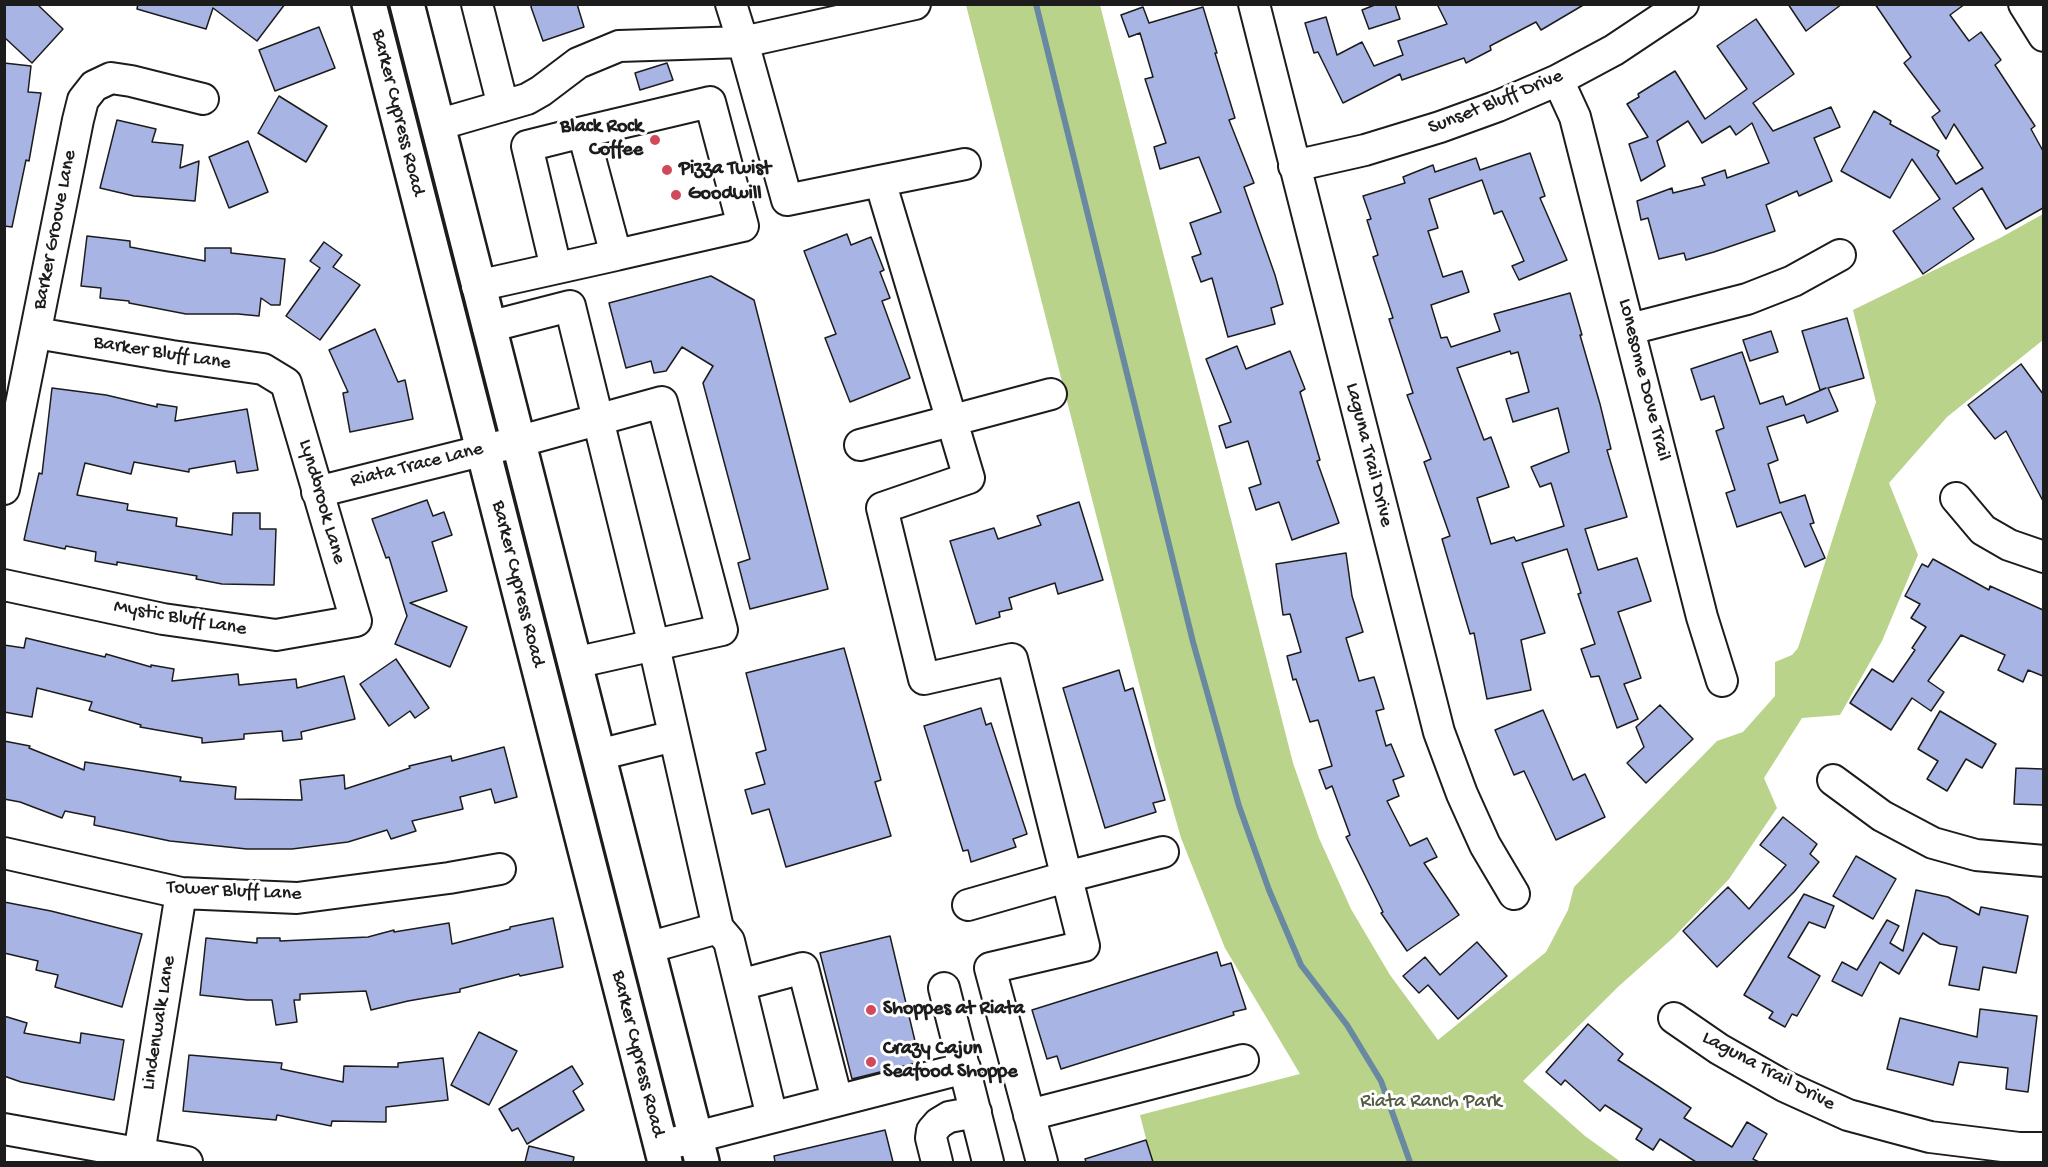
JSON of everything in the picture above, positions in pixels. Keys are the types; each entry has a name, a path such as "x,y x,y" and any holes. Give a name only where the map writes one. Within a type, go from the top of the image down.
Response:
{"main road":[{"name":"Barker Cypress Road","path":"369,4 663,1154"},
{"name":"Barker Cypress Road","path":"407,4 477,286 699,1149"},
{"path":"403,135 437,125"},
{"path":"562,760 598,755"}],"street":[{"path":"477,4 503,106"},
{"path":"731,4 744,42 787,200 965,164"},
{"path":"437,125 526,99 541,91 578,63 619,46 744,42 915,4"},
{"name":"Laguna Trail Drive","path":"1254,4 1439,732 1462,794 1514,894"},
{"name":"Sunset Bluff Drive","path":"1294,166 1365,150 1498,106 1558,80 1614,50 1683,4"},
{"path":"2024,4 2043,36"},
{"name":"Barker Groove Lane","path":"4,489 8,449 36,333 83,100 94,86 111,78 203,99"},
{"name":"Lonesome Dove Trail","path":"1558,80 1575,117 1700,605 1722,681"},
{"path":"477,286 743,226 710,102 527,146 556,268"},
{"path":"584,132 616,255"},
{"path":"880,181 969,478 882,508 924,679 1012,658 1084,946 990,969 1042,1162"},
{"path":"1630,329 1747,299 1793,281 1840,255"},
{"path":"488,327 570,306 654,646 718,928 729,941 771,1117"},
{"name":"Barker Bluff Lane","path":"36,333 263,369 285,383"},
{"name":"Lyndbrook Lane","path":"285,383 356,621"},
{"path":"860,445 1051,394"},
{"name":"Riata Trace Lane","path":"317,492 517,442 662,402 722,630 654,646"},
{"path":"1956,498 1983,530 2009,545 2043,557"},
{"name":"Mystic Bluff Lane","path":"4,585 163,619 276,635 356,621"},
{"path":"574,663 654,646"},
{"path":"598,755 674,736"},
{"path":"1833,780 1882,816 1933,843 1976,855 2043,861"},
{"path":"968,905 1163,852"},
{"name":"Tower Bluff Lane","path":"4,853 181,893 297,898 500,869"},
{"name":"Lindenwalk Lane","path":"139,1154 181,893"},
{"path":"647,948 718,928"},
{"path":"740,986 803,968 837,1100"},
{"path":"944,988 988,1162"},
{"name":"Laguna Trail Drive","path":"1674,1018 1719,1049 1766,1076 1848,1115 1930,1137 2019,1148 2043,1148"},
{"path":"1029,1115 1243,1060"},
{"path":"663,1154 699,1149 771,1117 965,1068"},
{"path":"937,1162 931,1138 932,1131 949,1117 976,1112"},
{"path":"4,1129 187,1162"}],"green space":[{"name":"Riata Ranch Park","path":"966,5 1100,5 1293,763 1319,838 1351,909 1390,975 1438,1040 1546,952 1568,910 1574,887 1717,741 1743,732 1775,696 1775,662 1792,655 1798,648 1876,402 1853,310 2000,238 2043,214 2043,340 1947,417 1889,483 1918,555 1882,641 1840,715 1802,718 1764,778 1777,808 1729,879 1674,937 1619,986 1523,1081 1585,1136 1621,1162 1152,1162 1140,1115 1300,1074 1225,948 1181,838 1156,750"}],"building":[{"path":"4,4 37,4 63,29 32,63 4,37"},
{"path":"138,4 285,4 257,41 213,8 206,29 137,9"},
{"path":"532,4 577,4 584,27 543,41 531,7"},
{"path":"1377,4 1395,4 1400,19 1369,29 1362,10"},
{"path":"1437,4 1585,4 1541,30 1536,22 1490,46 1491,50 1466,63 1464,58 1402,80 1400,74 1343,103 1318,52 1314,53 1305,23 1326,17 1337,55 1362,42 1374,66 1403,55 1398,41 1447,24"},
{"path":"1788,4 1842,4 1806,31"},
{"path":"1875,4 1965,4 1950,15 1969,41 1981,32 2001,60 1995,65 2035,126 2031,129 2043,151 2043,208 2006,229 1982,188 1953,208 1974,239 1923,274 1893,231 1940,199 1912,159 1890,198 1841,171 1874,111 1891,121 1890,124 1939,151 1937,155 1956,184 1983,168 1954,124 1946,139 1932,117 1940,111 1904,63 1911,57"},
{"path":"1143,7 1149,23 1203,7 1235,118 1229,120 1254,183 1244,187 1283,304 1271,308 1275,324 1228,337 1212,278 1201,282 1192,257 1201,254 1190,223 1221,212 1199,157 1160,169 1154,147 1166,143 1145,79 1153,77 1140,33 1129,37 1121,15"},
{"path":"1756,19 1794,74 1753,103 1773,131 1831,107 1840,127 1814,138 1832,181 1799,196 1797,191 1766,205 1775,231 1686,260 1684,253 1659,259 1648,218 1641,220 1637,201 1672,188 1673,193 1705,185 1702,178 1725,170 1727,178 1769,163 1752,123 1736,135 1730,126 1702,143 1688,121 1657,141 1665,166 1641,181 1629,144 1648,137 1627,104 1639,97 1638,94 1675,71 1705,119 1747,89 1717,46"},
{"path":"319,27 335,68 275,91 259,50"},
{"path":"4,63 31,66 28,92 41,93 29,161 26,160 12,227 4,226"},
{"path":"667,63 673,80 640,90 635,73"},
{"path":"279,96 327,126 306,162 258,133"},
{"path":"117,120 156,129 152,142 183,145 180,168 199,161 195,201 134,196 100,188"},
{"path":"248,141 268,192 229,208 209,157"},
{"path":"1530,153 1545,196 1540,198 1567,260 1519,280 1512,266 1524,261 1502,211 1494,214 1482,180 1429,199 1438,228 1428,231 1443,277 1462,271 1469,292 1431,305 1441,338 1447,337 1451,347 1500,331 1494,314 1570,293 1611,449 1607,450 1627,517 1585,529 1598,570 1637,558 1651,601 1618,612 1641,678 1624,684 1638,719 1617,728 1599,676 1591,677 1581,649 1595,644 1578,594 1581,593 1567,549 1522,563 1545,633 1521,640 1531,690 1487,699 1474,633 1470,634 1442,539 1450,536 1424,462 1431,459 1407,395 1413,393 1389,319 1393,318 1373,257 1378,255 1367,220 1371,219 1363,196 1405,183 1403,177 1433,165 1435,172 1476,158 1480,170","holes":["1510,351 1511,354 1518,352 1529,392 1506,399 1513,422 1558,408 1569,452 1531,467 1540,487 1551,483 1564,526 1516,541 1514,537 1491,544 1477,498 1509,487 1491,437 1484,440 1457,368"]},
{"path":"847,234 851,245 871,237 884,270 880,272 890,298 882,301 910,378 850,402 825,338 836,334 804,251"},
{"path":"87,236 130,241 130,247 205,261 205,248 231,248 231,253 285,259 280,305 271,305 261,298 259,316 186,314 129,303 129,301 100,298 101,288 81,286"},
{"path":"324,242 342,255 333,267 360,285 320,340 286,316 320,268 310,261"},
{"path":"711,276 754,300 828,589 750,609 738,563 750,559 703,383 713,366 682,347 666,371 654,373 651,361 626,368 609,303"},
{"path":"1847,318 1864,378 1828,388 1838,411 1807,423 1804,415 1767,427 1778,460 1768,464 1780,503 1805,495 1814,523 1810,524 1825,558 1805,567 1781,512 1737,527 1726,493 1735,490 1716,431 1724,428 1714,396 1701,400 1691,369 1742,352 1760,404 1783,396 1786,405 1826,388 1820,390 1802,331"},
{"path":"375,329 398,382 405,380 413,419 350,432 343,393 348,392 329,350"},
{"path":"1771,331 1778,352 1750,361 1743,340"},
{"path":"1237,346 1246,369 1290,351 1305,389 1300,392 1320,460 1317,461 1339,523 1292,540 1279,502 1256,510 1249,488 1261,484 1248,441 1226,448 1219,426 1231,422 1206,359"},
{"path":"2021,364 2043,394 2043,501 2006,431 1995,439 1968,405"},
{"path":"52,388 106,395 157,407 157,404 177,407 175,421 247,409 258,470 237,473 235,461 189,469 189,472 134,462 131,474 85,463 77,495 128,504 127,510 177,518 176,526 232,535 233,513 260,513 260,529 276,529 274,585 222,584 196,579 197,576 117,562 117,565 95,561 96,552 66,546 65,549 24,540 39,473 42,474"},
{"path":"427,500 433,516 444,512 452,535 432,542 447,591 410,603 467,627 450,667 395,644 407,616 389,557 386,558 372,519"},
{"path":"1079,502 1103,580 1058,594 1055,583 1009,598 1012,609 999,612 1000,617 976,624 950,541 994,528 998,539 1041,525 1037,516"},
{"path":"1346,553 1352,596 1363,632 1346,638 1359,681 1374,677 1384,709 1376,711 1386,746 1391,744 1404,776 1393,780 1399,796 1387,801 1410,846 1427,838 1437,857 1424,863 1459,915 1407,951 1381,913 1383,912 1346,837 1350,835 1332,786 1326,789 1319,770 1332,766 1318,720 1310,722 1296,679 1293,680 1287,656 1301,652 1290,614 1283,615 1276,564"},
{"path":"1933,559 1989,590 1990,586 2043,610 2043,676 2028,670 2023,682 1998,670 2005,655 1961,635 1928,681 1944,692 1931,711 1912,698 1891,730 1850,703 1872,669 1893,682 1915,650 1912,648 1926,627 1911,618 1920,604 1905,596 1922,564 1928,567"},
{"path":"26,638 105,657 106,654 151,667 151,665 174,669 172,681 238,674 239,685 296,679 297,688 344,676 355,719 301,732 302,739 283,741 282,731 244,734 244,739 202,743 202,738 140,727 141,725 89,710 92,702 37,688 32,717 4,712 4,645 24,648"},
{"path":"844,648 881,780 875,782 891,836 786,867 769,809 752,814 745,790 765,784 756,753 766,750 746,673"},
{"path":"396,659 429,708 415,718 410,711 389,726 360,684"},
{"path":"1119,670 1125,691 1133,688 1165,800 1153,803 1156,812 1105,828 1063,688"},
{"path":"1660,705 1693,739 1646,783 1627,763 1644,747 1636,727"},
{"path":"981,708 986,725 991,723 1027,834 1013,839 1016,847 971,862 968,850 963,851 924,726"},
{"path":"1543,710 1573,780 1585,774 1605,817 1556,840 1524,771 1514,775 1495,730"},
{"path":"1940,711 1996,744 1982,768 1966,759 1947,791 1927,779 1938,761 1918,749"},
{"path":"4,741 30,746 29,748 84,770 85,762 181,777 180,781 236,787 235,799 302,800 300,780 344,775 345,789 410,768 409,766 451,756 452,761 504,747 517,797 495,803 491,789 460,797 463,809 412,821 416,831 391,839 387,830 348,842 292,849 247,849 170,841 94,825 95,817 65,811 62,818 20,802 4,799"},
{"path":"2016,768 2043,769 2043,805 2014,804"},
{"path":"1783,817 1817,844 1810,854 1819,862 1794,892 1717,967 1683,931 1728,887 1749,909 1786,865 1760,845"},
{"path":"1856,856 1896,879 1873,919 1833,896"},
{"path":"1916,890 1948,897 1979,915 1981,907 2028,916 2016,973 1983,967 1979,990 1949,985 1957,947 1940,944 1923,933 1899,974 1880,962 1862,996 1832,981 1842,962 1857,970 1887,920 1899,926 1890,943 1903,951"},
{"path":"1804,894 1834,906 1825,928 1809,922 1788,957 1820,976 1797,1016 1792,1014 1785,1027 1769,1018 1773,1012 1744,995"},
{"path":"4,902 51,911 142,934 122,1007 55,987 58,975 36,970 38,961 4,953"},
{"path":"553,918 563,967 520,976 519,974 460,989 460,992 371,1010 366,991 300,994 300,1000 294,1000 297,1022 276,1025 272,1000 200,995 206,938 257,943 257,938 280,938 280,941 368,937 394,930 394,932 449,923 452,944 510,929 510,927"},
{"name":"Shoppes at Riata","path":"890,936 920,1062 852,1079 820,953"},
{"path":"1477,942 1507,976 1458,1019 1428,985 1419,993 1403,976 1425,957 1440,975"},
{"path":"1217,952 1221,966 1231,963 1246,1009 1233,1012 1234,1015 1061,1069 1057,1056 1047,1059 1032,1010"},
{"path":"1980,1009 2037,1016 2028,1092 2006,1089 2008,1068 1959,1062 1953,1085 1887,1069 1900,1018 1977,1037"},
{"path":"4,1016 27,1023 24,1033 80,1043 81,1033 124,1040 114,1100 21,1082 4,1076"},
{"path":"1588,1024 1623,1054 1618,1060 1691,1108 1684,1118 1732,1147 1747,1122 1767,1134 1753,1159 1759,1162 1696,1162 1660,1139 1653,1150 1636,1139 1642,1129 1605,1105 1600,1111 1565,1080 1561,1085 1546,1072"},
{"path":"479,1032 517,1051 489,1105 451,1085"},
{"path":"189,1055 282,1063 281,1069 343,1082 344,1066 398,1067 398,1063 443,1058 448,1100 386,1107 386,1122 332,1121 331,1126 277,1115 276,1120 183,1111"},
{"path":"572,1066 583,1084 573,1091 584,1110 527,1144 518,1128 512,1131 499,1109"},
{"path":"885,1130 893,1162 775,1162 774,1156"},
{"path":"1146,1140 1153,1162 1086,1162 1085,1159"},
{"path":"529,1146 574,1157 573,1162 525,1162"}],"waterway":[{"path":"1036,4 1193,642 1239,806 1269,890 1301,965 1347,1025 1381,1081 1410,1162"}],"place":[{"name":"Black Rock Coffee","path":"655,140"},
{"name":"Pizza Twist","path":"667,170"},
{"name":"Goodwill","path":"676,195"},
{"name":"Shoppes at Riata","path":"871,1010"},
{"name":"Crazy Cajun Seafood Shoppe","path":"871,1062"}]}
